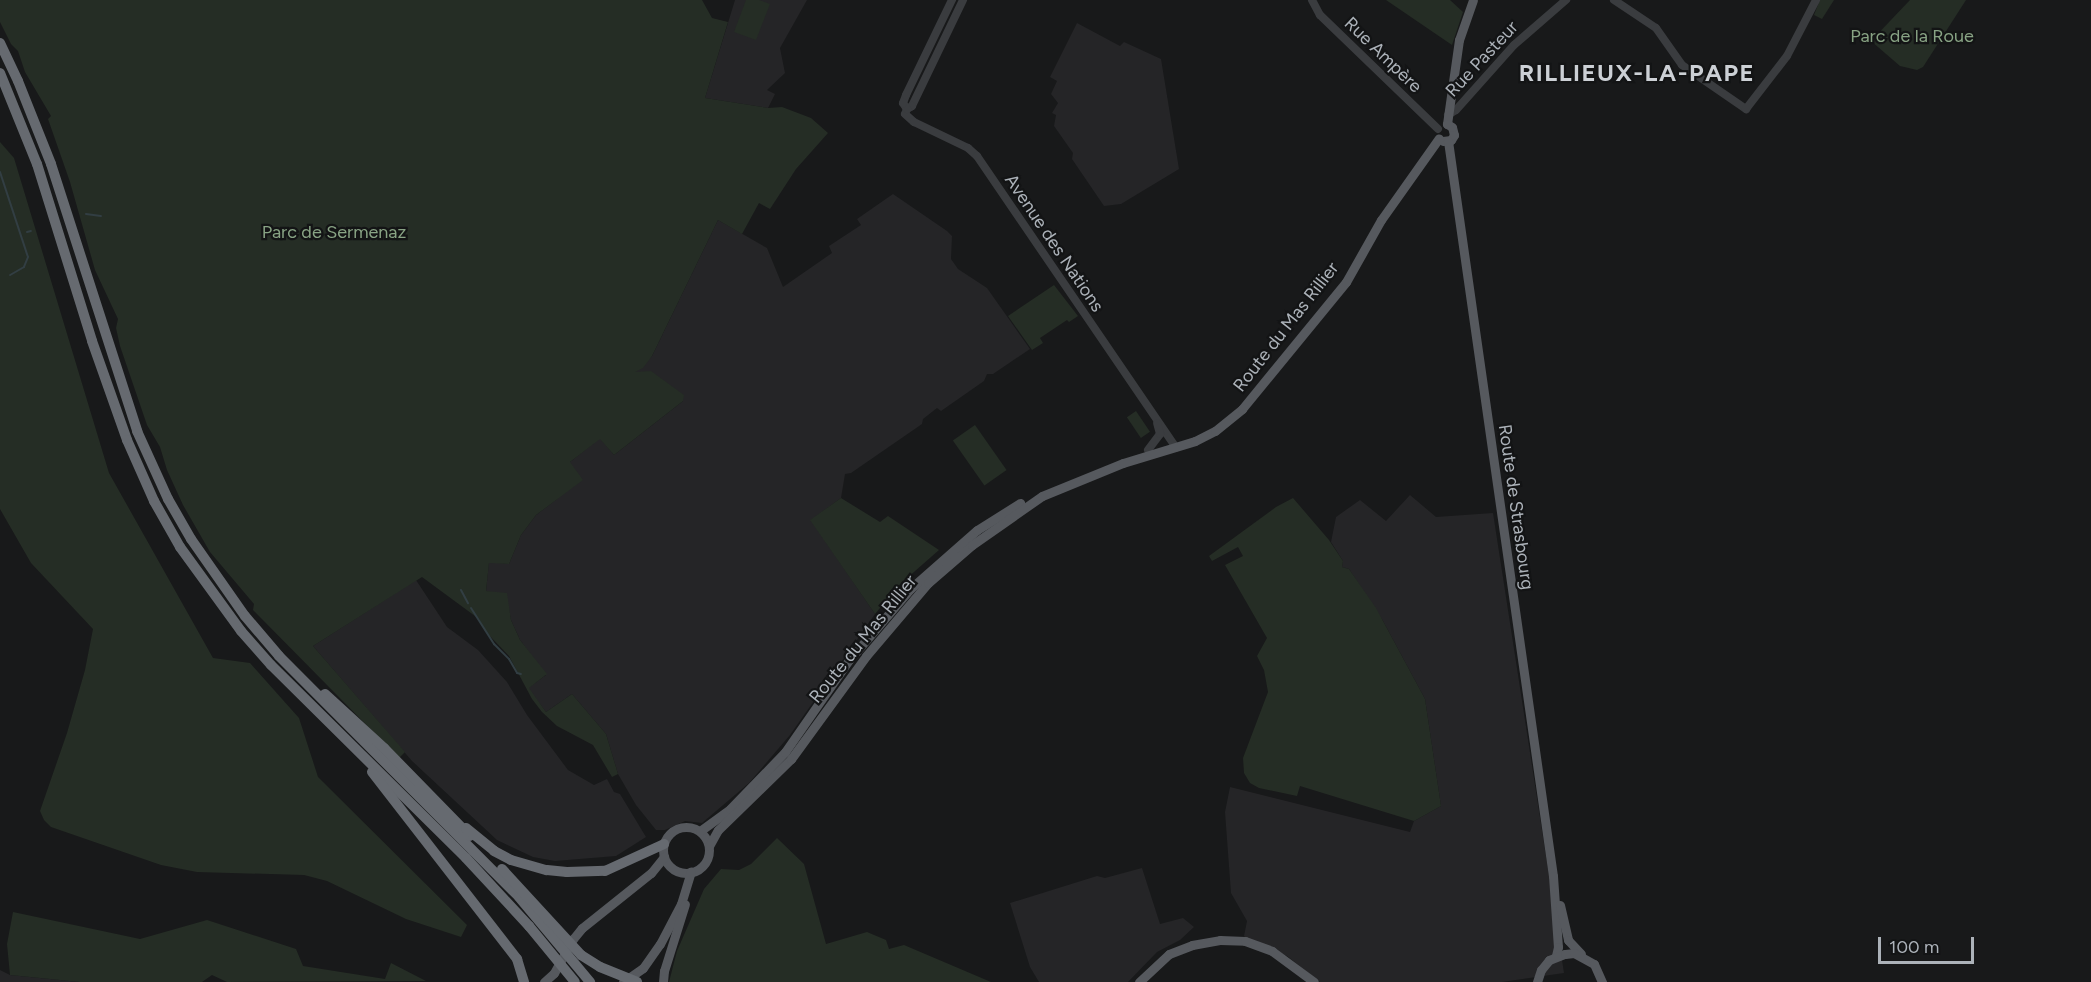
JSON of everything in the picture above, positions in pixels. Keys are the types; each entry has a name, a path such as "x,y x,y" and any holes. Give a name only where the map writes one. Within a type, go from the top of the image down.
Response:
{"highway":[{"path":"0,43 51,164 119,381 147,456 179,520 228,594 261,636 295,673 519,897 590,982"},
{"path":"0,73 24,128 50,200 116,410 154,501 195,570 241,631 505,900 575,982"},
{"path":"228,594 321,690 454,819 581,955 600,967 637,978"},
{"path":"365,759 381,786 408,816 518,959 524,982"},
{"path":"454,819 494,850 527,865 547,870 586,873 605,871 664,844"}],"main road":[{"name":"Route de Strasbourg","path":"1473,0 1459,40 1444,129 1553,876 1558,947 1556,956"},
{"name":"Route du Mas Rillier","path":"709,846 718,830 791,759 866,656 928,583 972,545 1042,496 1123,463 1207,435 1225,424 1253,398 1349,278 1386,212 1444,129"},
{"name":"Route du Mas Rillier","path":"700,831 730,809 777,760 869,635 910,588 963,542 998,516 1051,486 1148,450 1175,445"},
{"path":"663,982 664,971 680,926 691,872 706,862 709,846 700,831 693,827 680,827 670,833 664,844 664,857 672,868 691,872"},
{"path":"544,982 554,973 573,939 600,913 651,873 664,857"},
{"name":"Route de Strasbourg","path":"1553,876 1568,940 1594,964 1602,982"},
{"path":"623,982 637,978 660,944 686,892"},
{"path":"1139,982 1169,954 1192,945 1220,940 1245,941 1272,951 1314,982"},
{"path":"1535,981 1543,966 1556,956 1574,953 1583,956"}],"street":[{"path":"952,0 905,97 903,103 906,111 914,102 963,0"},
{"name":"Rue Ampère","path":"1312,0 1320,15 1444,129"},
{"name":"Rue Pasteur","path":"1444,129 1456,110 1514,45 1566,0"},
{"path":"1614,0 1656,28 1682,65 1746,109 1787,56 1816,0"},
{"name":"Avenue des Nations","path":"906,111 914,122 968,148 977,156 1175,445"},
{"path":"1148,450 1160,435 1154,416"}],"shaded area":[{"path":"735,0 807,0 780,48 785,73 767,90 775,94 768,108 705,98"},
{"path":"1077,23 1120,46 1124,42 1161,59 1179,169 1121,204 1104,206 1072,159 1073,153 1054,126 1056,115 1052,113 1058,103 1051,94 1057,81 1050,77"},
{"path":"893,194 952,236 951,259 958,269 987,288 1030,349 993,374 987,374 984,381 941,411 937,408 923,419 922,424 851,473 845,474 841,498 811,520 875,614 790,735 749,783 702,823 685,821 665,830 656,830 636,805 618,774 606,734 572,694 546,712 528,688 546,675 520,640 511,620 506,595 486,591 489,562 509,564 521,535 536,515 557,499 570,462 600,438 614,455 683,401 632,373 652,356 718,220 767,248 783,287 832,253 829,246 861,225 857,219"},
{"path":"1410,495 1436,517 1493,513 1564,973 1502,982 1320,982 1287,956 1250,941 1244,936 1247,921 1231,893 1225,812 1230,787 1410,832 1414,821 1441,806 1425,699 1383,621 1349,569 1342,567 1343,561 1331,542 1336,517 1360,500 1386,521"},
{"path":"416,580 447,627 478,650 507,682 527,715 568,770 594,785 607,779 614,792 620,794 646,837 616,856 555,861 533,857 497,840 412,761 313,646"},
{"path":"1142,868 1160,924 1183,918 1194,927 1180,940 1157,952 1128,982 1039,982 1030,967 1010,903 1097,876 1105,878"},
{"path":"0,970 10,975 80,982 0,982"}],"green space":[{"name":"Parc de Sermenaz","path":"0,0 702,0 712,18 728,22 705,98 768,108 782,107 811,118 828,133 796,169 770,209 759,203 742,234 718,220 652,356 643,368 635,372 651,371 684,395 683,401 614,455 600,439 570,462 583,480 536,515 521,535 509,564 489,563 486,591 507,593 511,620 520,640 547,674 529,688 546,712 572,694 606,734 618,774 612,777 593,745 557,726 542,712 532,699 509,656 487,633 479,619 422,577 313,646 405,752 399,758 253,610 254,604 210,552 183,505 167,470 160,447 147,425 120,346 116,328 118,319 95,270 70,182 48,119 51,116 25,72 18,51 11,44 0,22"},
{"path":"746,0 759,0 770,4 756,40 734,32"},
{"path":"1386,0 1450,0 1463,12 1452,45"},
{"path":"1820,0 1834,0 1822,19 1814,15"},
{"name":"Parc de la Roue","path":"1910,0 1966,0 1923,67 1917,70 1900,66 1871,41"},
{"path":"0,142 14,158 109,473 213,658 250,663 299,718 318,777 467,925 461,937 406,919 327,881 304,875 197,872 161,865 51,827 44,820 40,811 67,733 85,670 93,629 31,563 0,509"},
{"path":"1054,285 1078,316 1069,322 1067,320 1040,338 1043,343 1032,350 1008,316"},
{"path":"1136,411 1150,432 1141,438 1127,417"},
{"path":"975,425 1007,470 984,486 953,440"},
{"path":"841,498 880,522 888,516 939,550 898,586 875,614 810,520"},
{"path":"1293,498 1329,540 1343,561 1342,567 1349,569 1376,608 1425,699 1441,806 1414,821 1300,786 1297,796 1259,788 1250,783 1244,773 1243,758 1268,692 1264,670 1257,656 1267,638 1225,565 1243,556 1238,547 1212,561 1209,556 1276,507"},
{"path":"777,838 804,864 826,944 867,932 886,940 889,949 904,945 991,982 669,982 677,951 704,889 721,869 739,870 751,864"},
{"path":"13,912 140,939 207,920 296,949 303,966 385,979 391,963 426,981 227,982 212,975 202,982 80,982 10,975 7,944"}],"waterway":[{"path":"0,172 28,257 24,267 10,275"},
{"path":"86,214 101,216"},
{"path":"27,232 31,231"},
{"path":"461,590 468,603"},
{"path":"471,608 494,644 509,659 517,673 521,674"}],"district":[{"name":"RILLIEUX-LA-PAPE","path":"1637,73"}]}
